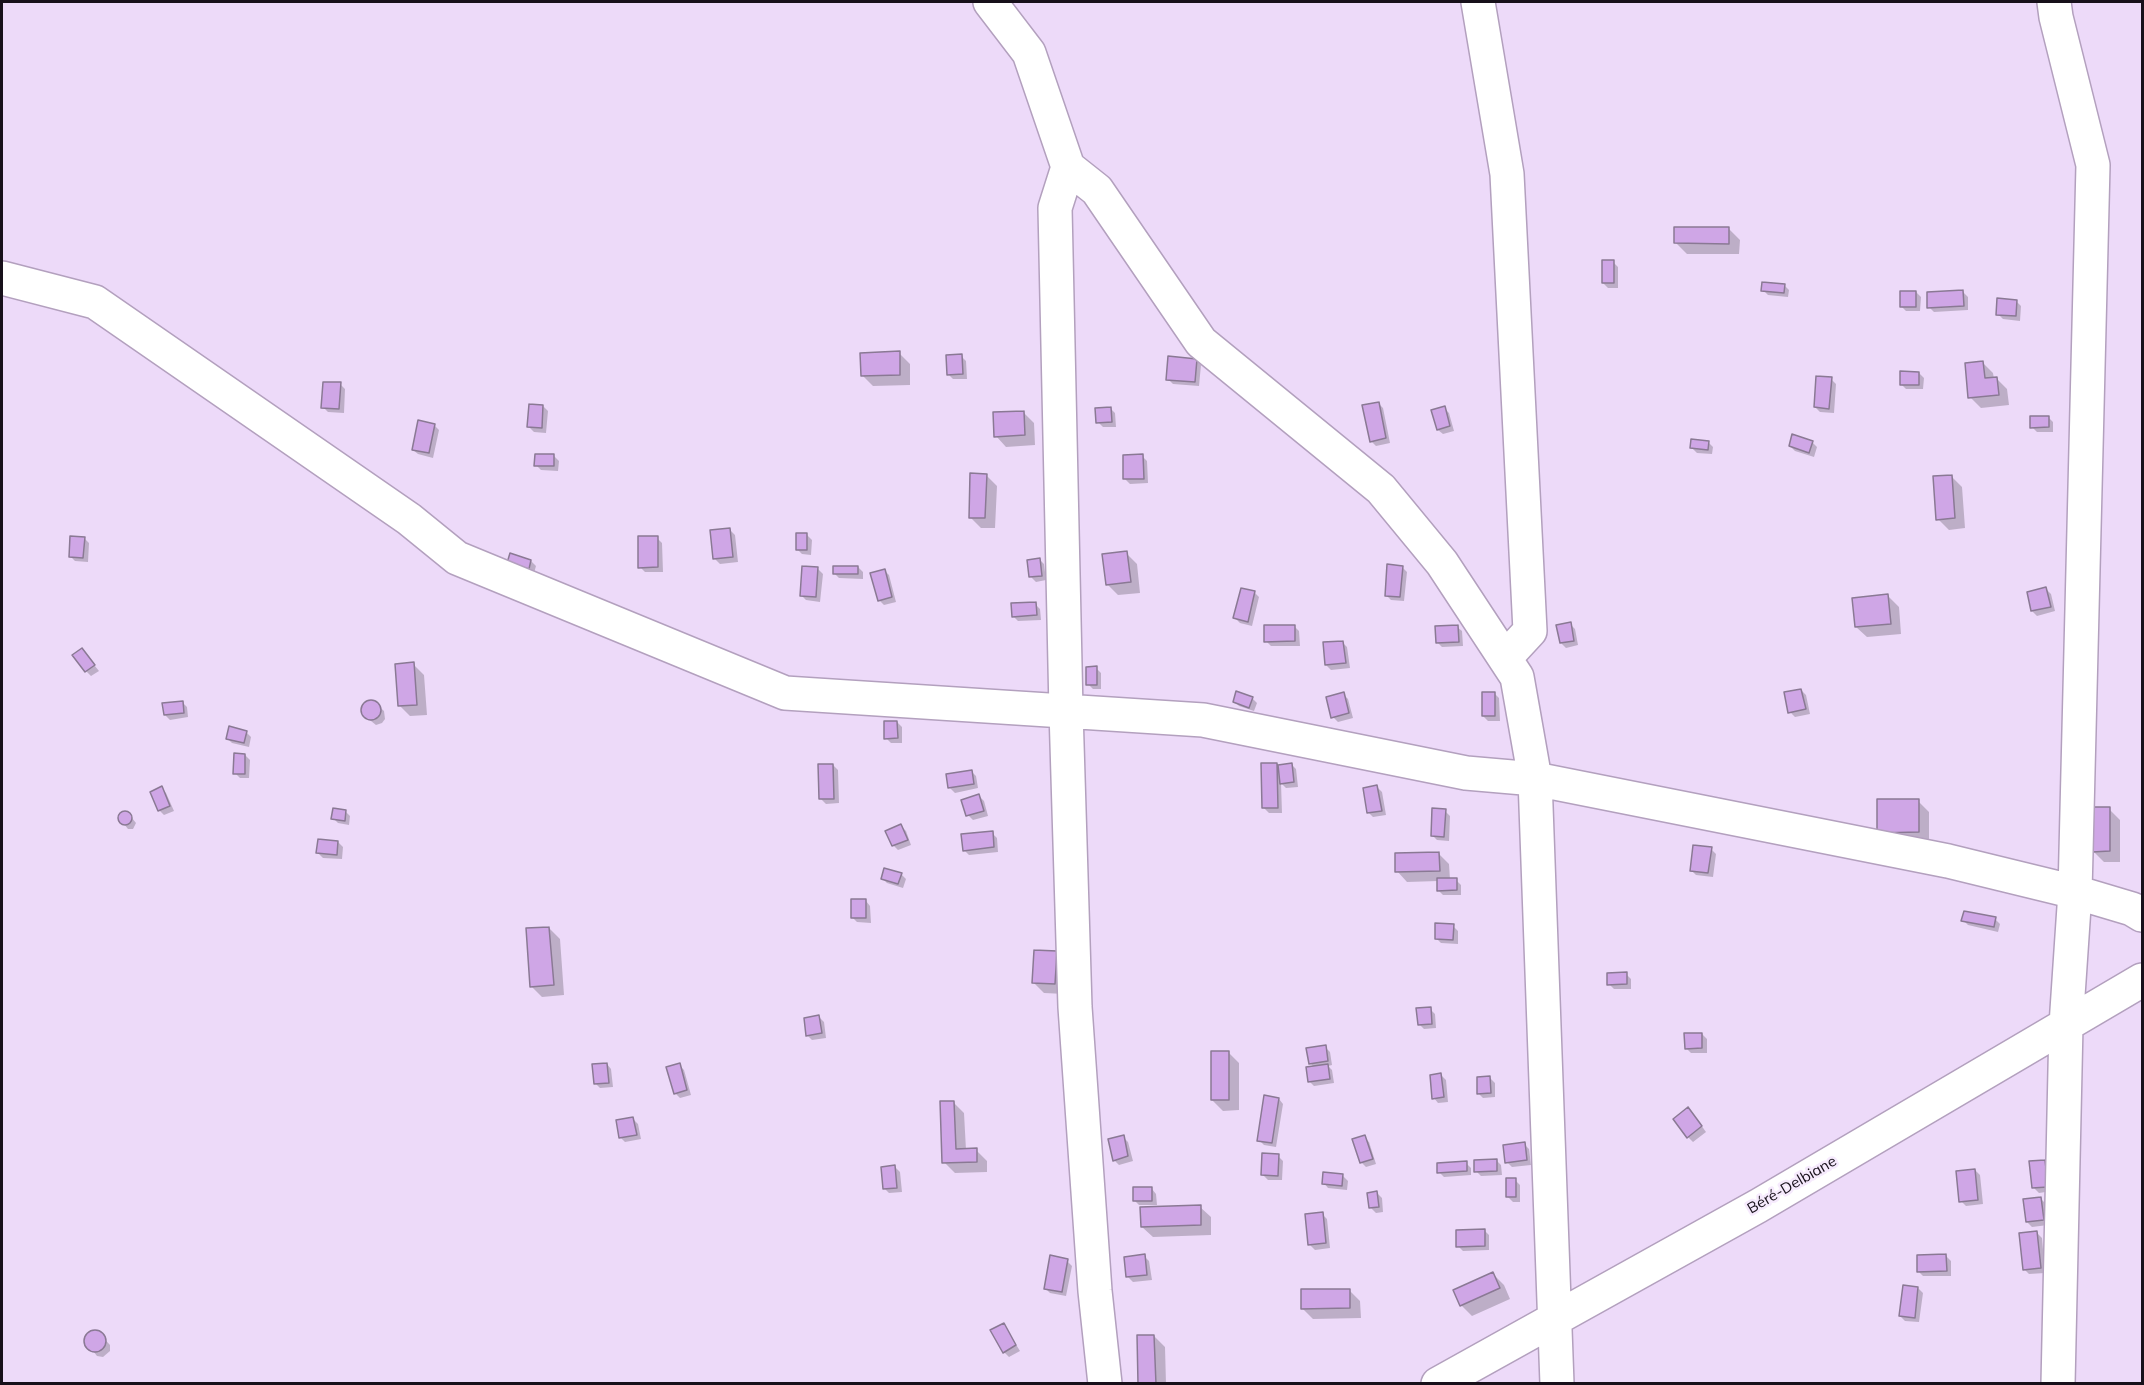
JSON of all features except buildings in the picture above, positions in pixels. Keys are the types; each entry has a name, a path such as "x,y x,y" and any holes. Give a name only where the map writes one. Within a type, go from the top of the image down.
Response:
{"street":[{"path":"990,2 1029,53 1068,167 1097,190 1201,342 1381,489 1442,563 1517,677 1536,779 1557,1383"},
{"path":"1478,2 1507,174 1530,631 1505,658"},
{"path":"2054,2 2093,165 2075,892 2066,1025 2058,1383"},
{"path":"1068,167 1055,208 1075,1007 1095,1291 1106,1383"},
{"path":"2,278 95,302 409,519 457,558 785,693 1203,720 1466,773 1536,779 1948,861 2075,892 2132,909 2142,915"},
{"name":"Béré-Delbiane","path":"1438,1383 1758,1206 2142,981"}]}
